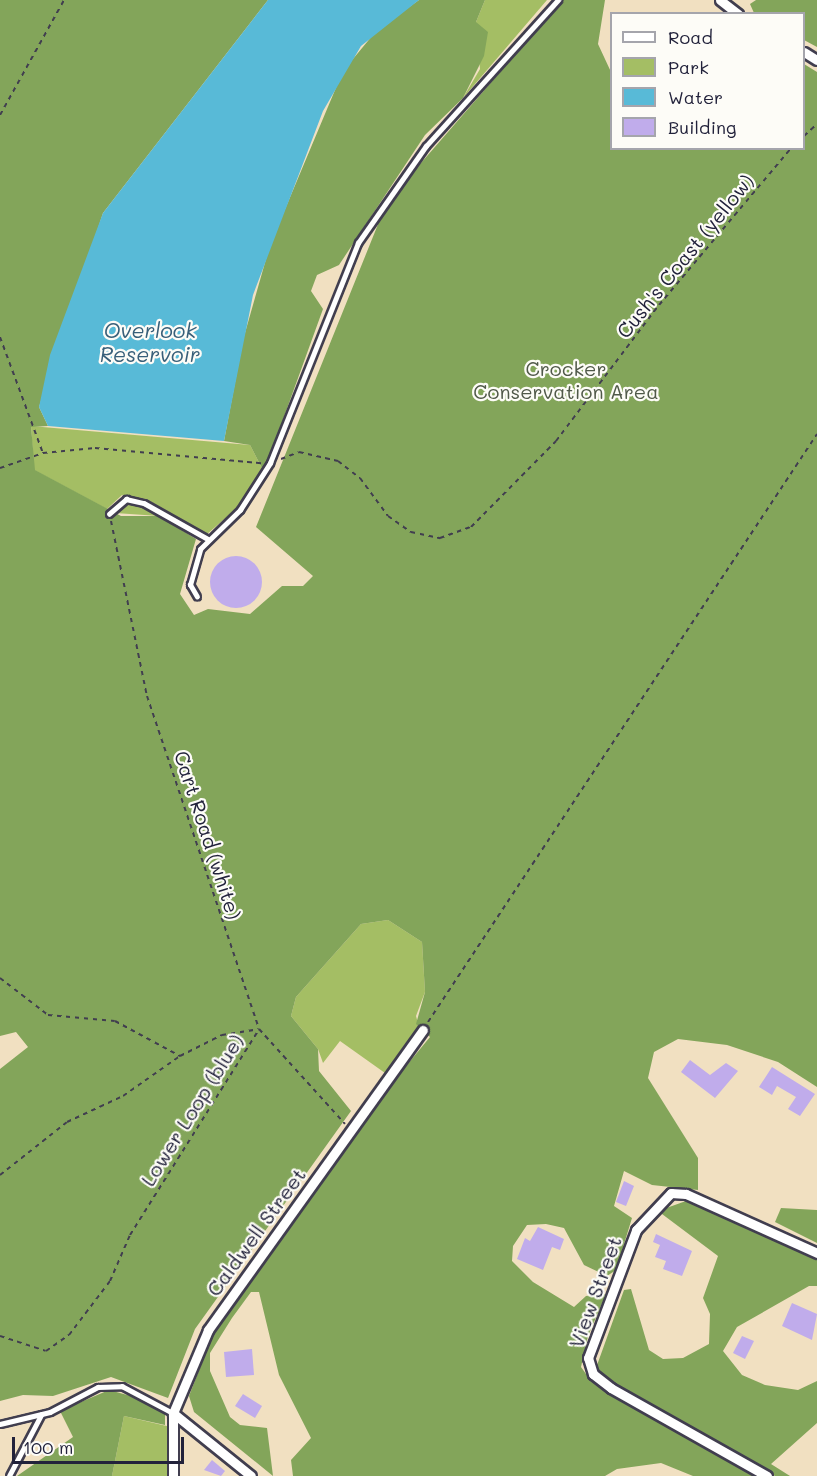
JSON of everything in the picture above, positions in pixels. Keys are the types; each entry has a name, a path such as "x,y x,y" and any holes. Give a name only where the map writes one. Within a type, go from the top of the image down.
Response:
{"street":[{"path":"720,0 735,12"},
{"name":"Caldwell Street","path":"173,1476 173,1413 208,1330 423,1030"},
{"name":"View Street","path":"767,1476 611,1388 593,1374 588,1358 636,1230 671,1193 686,1194 817,1253"},
{"path":"173,1413 251,1476"}],"lane":[{"path":"197,597 190,585 192,567 208,539 240,510 270,463 358,243 426,146 558,0"},
{"path":"109,514 126,499 144,503 208,539"},
{"path":"0,1424 41,1415 87,1390 122,1386 173,1413"},
{"path":"9,1476 41,1415"}],"path":[{"path":"0,115 64,0"},
{"path":"805,135 817,124"},
{"name":"Cush's Coast (yellow)","path":"270,463 299,452 338,461 360,478 388,516 411,532 440,537 471,527 556,441 659,304 789,150"},
{"path":"0,337 43,453"},
{"path":"423,1030 817,434"},
{"path":"0,468 43,453 95,448 270,463"},
{"name":"Cart Road (white)","path":"109,514 147,696 259,1029 351,1130"},
{"path":"0,978 48,1015 115,1021 180,1056"},
{"name":"Lower Loop (blue)","path":"0,1175 67,1122 123,1096 180,1056 222,1035 259,1029"},
{"name":"Lower Loop (blue)","path":"0,1336 46,1351 69,1335 110,1281 130,1235 259,1029"}],"green space":[{"name":"Crocker Conservation Area","path":"0,0 268,0 103,213 39,407 48,426 31,427 35,470 121,516 159,516 196,539 180,594 194,615 208,609 250,614 282,586 303,586 313,576 256,527 387,202 563,0 605,0 598,44 610,70 610,150 805,150 805,65 817,72 817,1087 778,1062 727,1045 678,1039 654,1052 648,1078 698,1158 698,1190 652,1185 624,1171 614,1206 632,1218 616,1270 607,1276 584,1265 564,1228 546,1224 527,1225 513,1246 512,1261 533,1282 574,1307 586,1296 606,1294 588,1336 581,1367 586,1374 756,1476 693,1476 661,1463 617,1469 605,1476 293,1476 291,1460 311,1438 279,1375 259,1292 251,1292 210,1353 210,1371 230,1417 240,1425 267,1428 273,1476 194,1412 189,1396 214,1332 383,1094 430,1037 416,1024 425,992 422,942 388,920 361,924 296,997 291,1016 318,1049 319,1071 351,1111 195,1329 168,1398 111,1377 53,1396 23,1395 0,1401 0,1069 28,1047 16,1032 0,1036"},
{"path":"419,0 485,0 476,22 488,32 484,56 463,98 425,135 339,265 317,275 311,291 323,309 264,472 250,445 224,441 243,340 270,245 343,71 377,30"},
{"path":"485,0 547,0 463,98 480,69 476,22"},
{"path":"756,0 817,0 817,47 805,41 805,12 754,12 750,4"},
{"path":"31,426 250,445 264,472 237,508 206,535 148,500 122,495 107,509 34,470"},
{"path":"130,504 138,504 159,516 115,513"},
{"path":"388,920 422,942 425,992 416,1016 419,1027 385,1073 340,1041 323,1063 318,1049 291,1016 296,997 361,924"},
{"path":"686,1201 817,1259 817,1286 809,1286 737,1327 723,1351 742,1375 765,1385 798,1390 817,1381 817,1423 771,1464 790,1476 775,1476 612,1384 596,1368 624,1290 631,1289 649,1350 663,1359 683,1358 709,1344 710,1314 703,1298 718,1256 658,1211"},
{"path":"781,1208 817,1210 817,1243 775,1222"},
{"path":"109,1390 149,1401 165,1413 165,1425 124,1416 112,1476 17,1476 73,1437 60,1411"},
{"path":"124,1416 171,1427 173,1476 112,1476"}],"water":[{"name":"Overlook Reservoir","path":"268,0 419,0 361,46 323,111 253,295 224,441 48,426 39,407 50,355 103,213"}],"building":[{"path":"236,556 246,558 254,564 260,572 262,582 260,592 254,600 246,606 236,608 226,606 218,600 212,592 210,582 212,572 218,564 226,558"},
{"path":"690,1060 710,1075 726,1063 738,1071 715,1098 681,1072"},
{"path":"772,1067 815,1094 800,1116 788,1109 796,1097 777,1086 772,1095 759,1087"},
{"path":"624,1181 634,1186 626,1206 616,1202"},
{"path":"538,1227 564,1239 560,1250 552,1247 543,1270 517,1259 525,1238 530,1241"},
{"path":"656,1234 692,1251 682,1276 663,1269 666,1261 655,1257 660,1245 653,1242"},
{"path":"792,1303 817,1314 812,1340 782,1326"},
{"path":"742,1336 754,1341 745,1359 733,1353"},
{"path":"252,1349 254,1375 226,1377 224,1352"},
{"path":"243,1394 262,1406 255,1418 235,1406"},
{"path":"212,1460 225,1471 221,1476 204,1470"}]}
